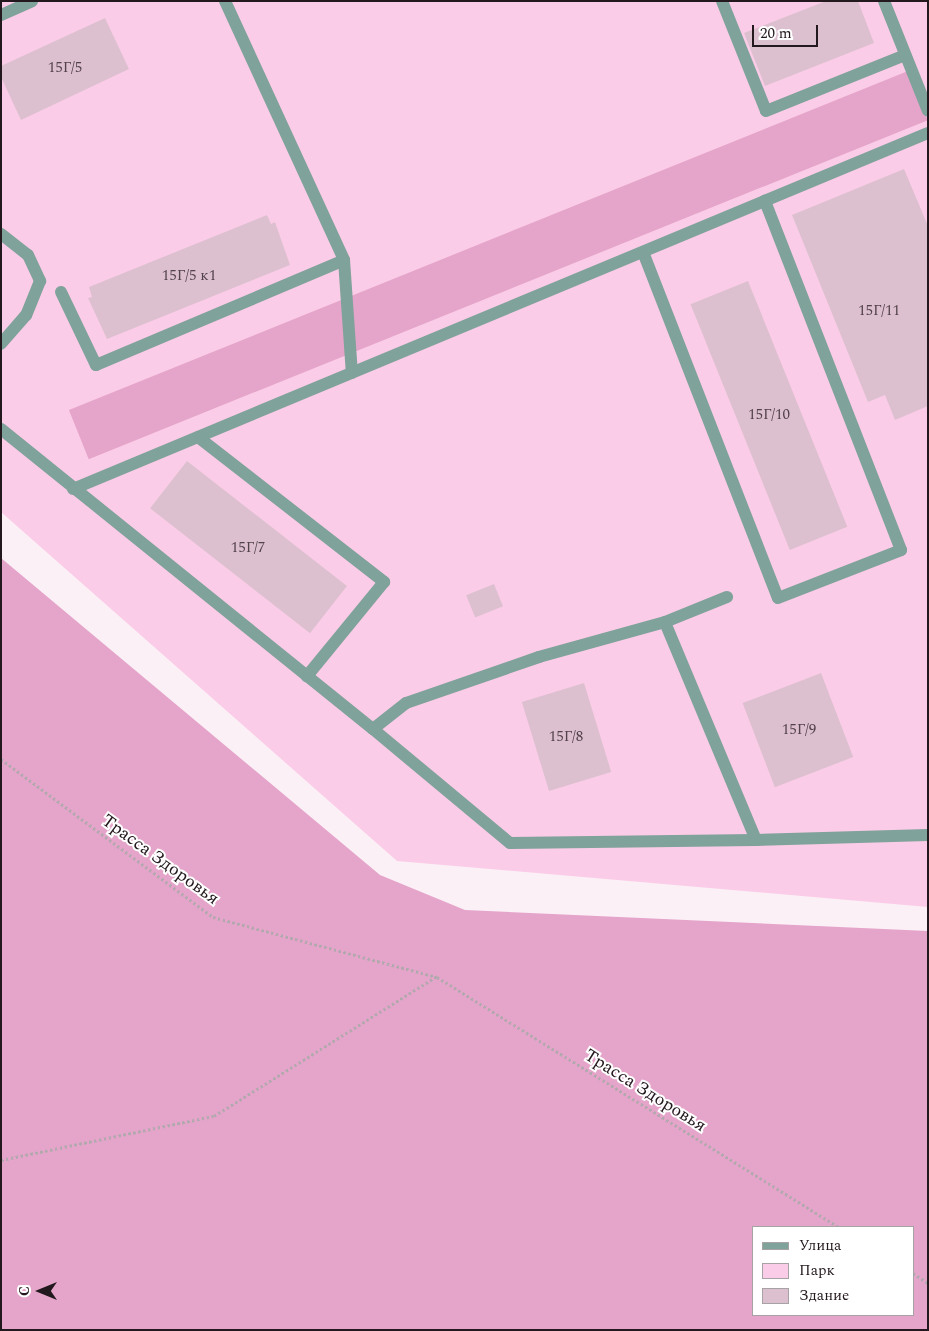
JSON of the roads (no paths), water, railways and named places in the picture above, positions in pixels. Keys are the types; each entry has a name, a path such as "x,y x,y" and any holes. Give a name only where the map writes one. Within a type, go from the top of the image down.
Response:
{"lane":[{"path":"1,15 32,1"},
{"path":"225,1 344,260 352,373"},
{"path":"722,1 766,111 905,55"},
{"path":"884,1 928,111"},
{"path":"73,490 928,133"},
{"path":"643,252 778,598 901,550 764,201"},
{"path":"1,234 28,255 40,281 26,314 1,344"},
{"path":"62,292 96,365 344,260"},
{"path":"1,429 73,490 373,729 510,843 756,840 928,835"},
{"path":"198,437 384,582 307,676"},
{"path":"373,729 406,703 539,657 665,622 726,598"},
{"path":"665,622 756,840"}]}
